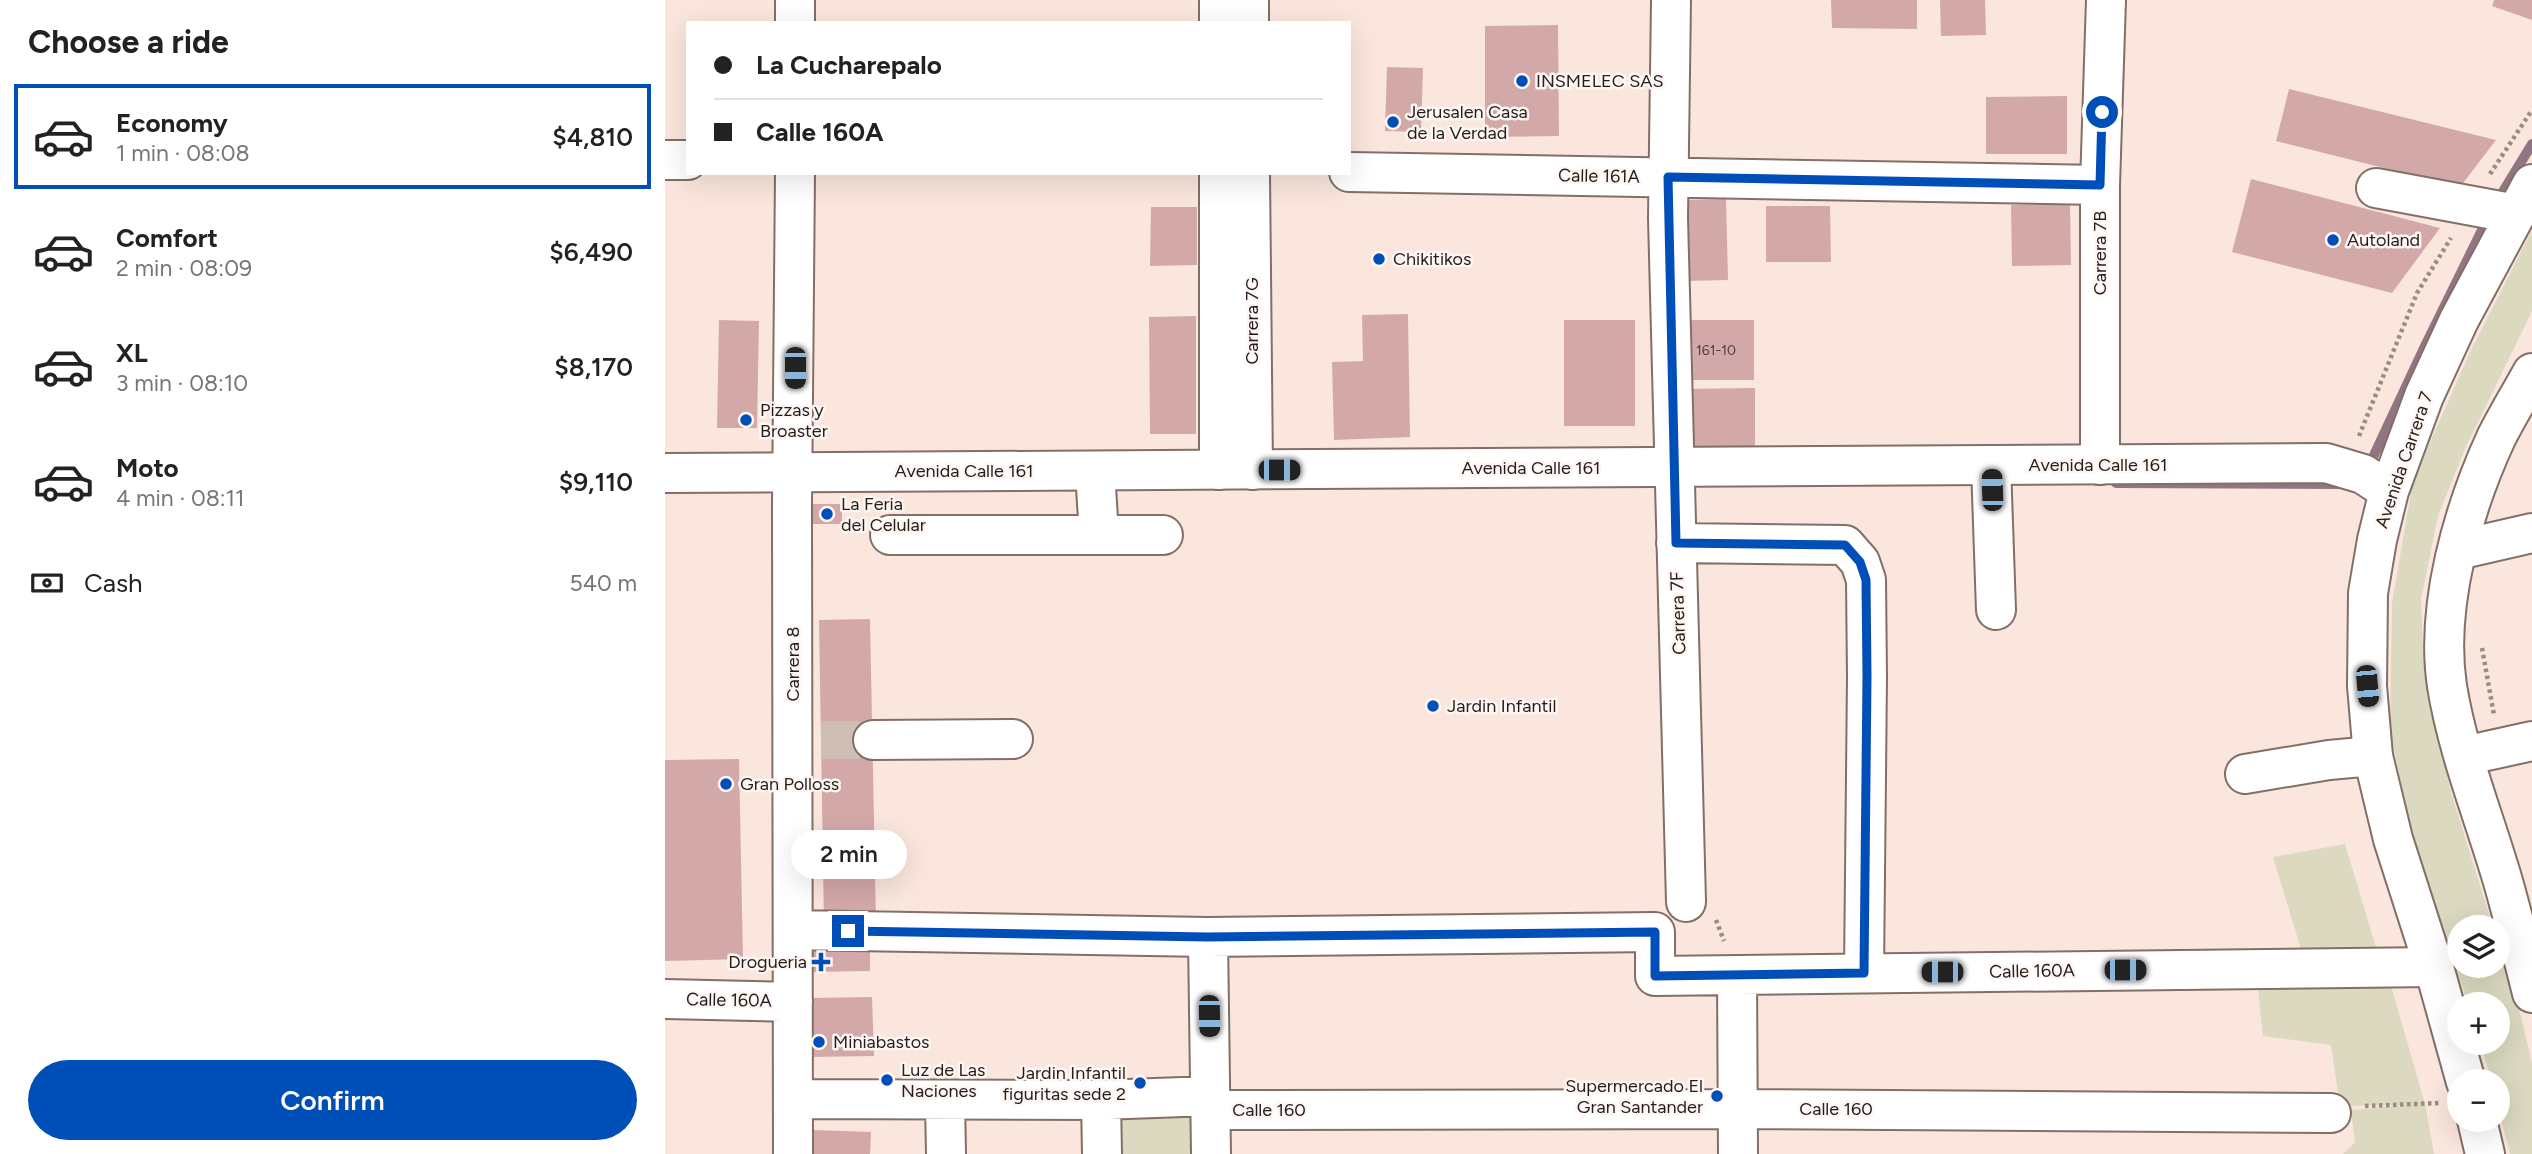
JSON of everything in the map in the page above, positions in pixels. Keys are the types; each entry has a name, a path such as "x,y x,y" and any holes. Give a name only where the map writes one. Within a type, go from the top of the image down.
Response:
{"street":[{"path":"795,0 795,21"},
{"path":"1219,0 1219,21"},
{"path":"1249,0 1249,21"},
{"name":"Carrera 7F","path":"1671,0 1668,177 1686,902"},
{"name":"Carrera 7B","path":"2101,465 2100,185 2106,0"},
{"path":"665,160 686,160"},
{"name":"Calle 161A","path":"1351,172 2100,185"},
{"name":"Carrera 8","path":"793,1154 793,930 807,740 794,472 795,175"},
{"name":"Carrera 7G","path":"1219,175 1236,470"},
{"name":"Carrera 7G","path":"1236,470 1250,175"},
{"path":"2376,188 2470,206 2524,199"},
{"name":"Avenida Carrera 7","path":"2457,1069 2434,967 2393,839 2373,756 2367,686 2368,593 2389,491 2424,396 2459,320 2524,199"},
{"path":"2532,373 2496,439 2464,519 2449,590 2445,640 2447,684 2499,748 2504,885 2532,993"},
{"name":"Avenida Calle 161","path":"665,473 2326,463 2364,474 2389,491"},
{"path":"1991,466 1996,610"},
{"path":"1095,471 1099,535"},
{"path":"2458,550 2532,533"},
{"path":"890,535 1163,535"},
{"path":"1676,543 1845,545 1860,562 1866,580 1867,677 1864,973"},
{"path":"873,740 1013,739"},
{"path":"2245,774 2329,760 2373,756"},
{"name":"Calle 160A","path":"793,930 1208,937 1655,932 1655,976 2434,967"},
{"path":"1208,937 1211,1154"},
{"path":"1737,975 1738,1154"},
{"name":"Calle 160A","path":"665,999 793,1002"},
{"name":"Calle 160","path":"793,1099 2331,1113"},
{"path":"1101,1100 1102,1154"},
{"path":"945,1101 946,1154"},
{"name":"Avenida Carrera 7","path":"2476,1132 2485,1154"}],"path":[{"path":"2357,443 2417,293 2532,110"},
{"path":"2479,636 2499,748"},
{"path":"1686,902 1709,901 1737,975"},
{"path":"2331,1113 2340,1106 2447,1103"}],"shaded area":[{"path":"2532,230 2532,311 2465,449 2438,516 2421,599 2423,651 2429,694 2451,792 2489,915 2447,915 2447,939 2408,819 2390,730 2392,603 2413,481 2470,352"},
{"path":"2345,844 2378,954 2304,959 2273,857"},
{"path":"2386,968 2425,1104 2434,1154 2343,1154 2355,1142 2351,1110 2407,1105 2340,1106 2331,1045 2263,1036 2256,969"},
{"path":"2460,978 2509,978 2532,1063 2532,1154 2510,1154 2504,1132 2510,1132 2510,1069 2488,1069 2484,1055 2510,1055 2510,992 2464,992"},
{"path":"1198,1113 1198,1154 1106,1154 1106,1114"}],"building":[{"path":"1831,0 1917,0 1917,29 1832,28"},
{"path":"1940,0 1985,0 1986,35 1941,36"},
{"path":"2494,0 2532,0 2532,20 2492,6"},
{"name":"INSMELEC SAS","path":"1558,25 1559,136 1485,137 1485,26"},
{"path":"1387,67 1423,68 1421,132 1385,131"},
{"path":"2289,89 2496,140 2460,187 2276,141"},
{"path":"2067,96 2067,154 1986,154 1986,97"},
{"name":"Autoland","path":"2251,179 2440,228 2392,293 2232,252"},
{"path":"1726,199 1728,280 1685,281 1683,200"},
{"path":"2070,204 2071,265 2012,266 2011,205"},
{"path":"1766,206 1830,206 1831,262 1766,262"},
{"path":"1151,207 1197,207 1197,265 1150,266"},
{"path":"1408,314 1410,437 1334,440 1332,362 1363,361 1362,315"},
{"path":"1196,316 1196,434 1150,434 1149,317"},
{"path":"719,320 759,321 757,428 717,428"},
{"path":"1564,320 1635,320 1635,426 1564,426"},
{"path":"1679,320 1754,320 1754,380 1679,380"},
{"path":"1755,388 1755,448 1680,449 1680,389"},
{"name":"La Feria del Celular","path":"813,504 842,504 842,524 812,524"},
{"path":"870,619 876,923 824,924 819,620"},
{"path":"739,759 743,959 665,961 665,760"},
{"path":"870,941 870,971 810,972 810,942"},
{"path":"872,997 874,1056 809,1057 809,998"},
{"path":"813,1130 871,1132 870,1154 812,1154"}],"waterway":[{"path":"2496,203 2532,144"},
{"path":"2368,468 2489,216"},
{"path":"2116,483 2342,484"}],"tunnel":[{"path":"821,740 873,740"}],"place":[{"name":"INSMELEC SAS","path":"1522,81"},
{"name":"Jerusalen Casa de la Verdad","path":"1393,122"},
{"name":"Autoland","path":"2333,240"},
{"name":"Chikitikos","path":"1379,259"},
{"name":"Pizzas y Broaster","path":"746,420"},
{"name":"La Feria del Celular","path":"827,514"},
{"name":"Jardin Infantil","path":"1433,706"},
{"name":"Gran Polloss","path":"726,784"},
{"name":"Drogueria","path":"821,962"},
{"name":"Miniabastos","path":"819,1042"},
{"name":"Luz de Las Naciones","path":"887,1080"},
{"name":"Jardin Infantil figuritas sede 2","path":"1140,1083"},
{"name":"Supermercado El Gran Santander","path":"1717,1096"}],"route":[{"path":"848,931 1208,937 1655,932 1655,976 1864,973 1866,580 1860,562 1845,545 1676,543 1668,177 2100,185 2102,112"}]}
